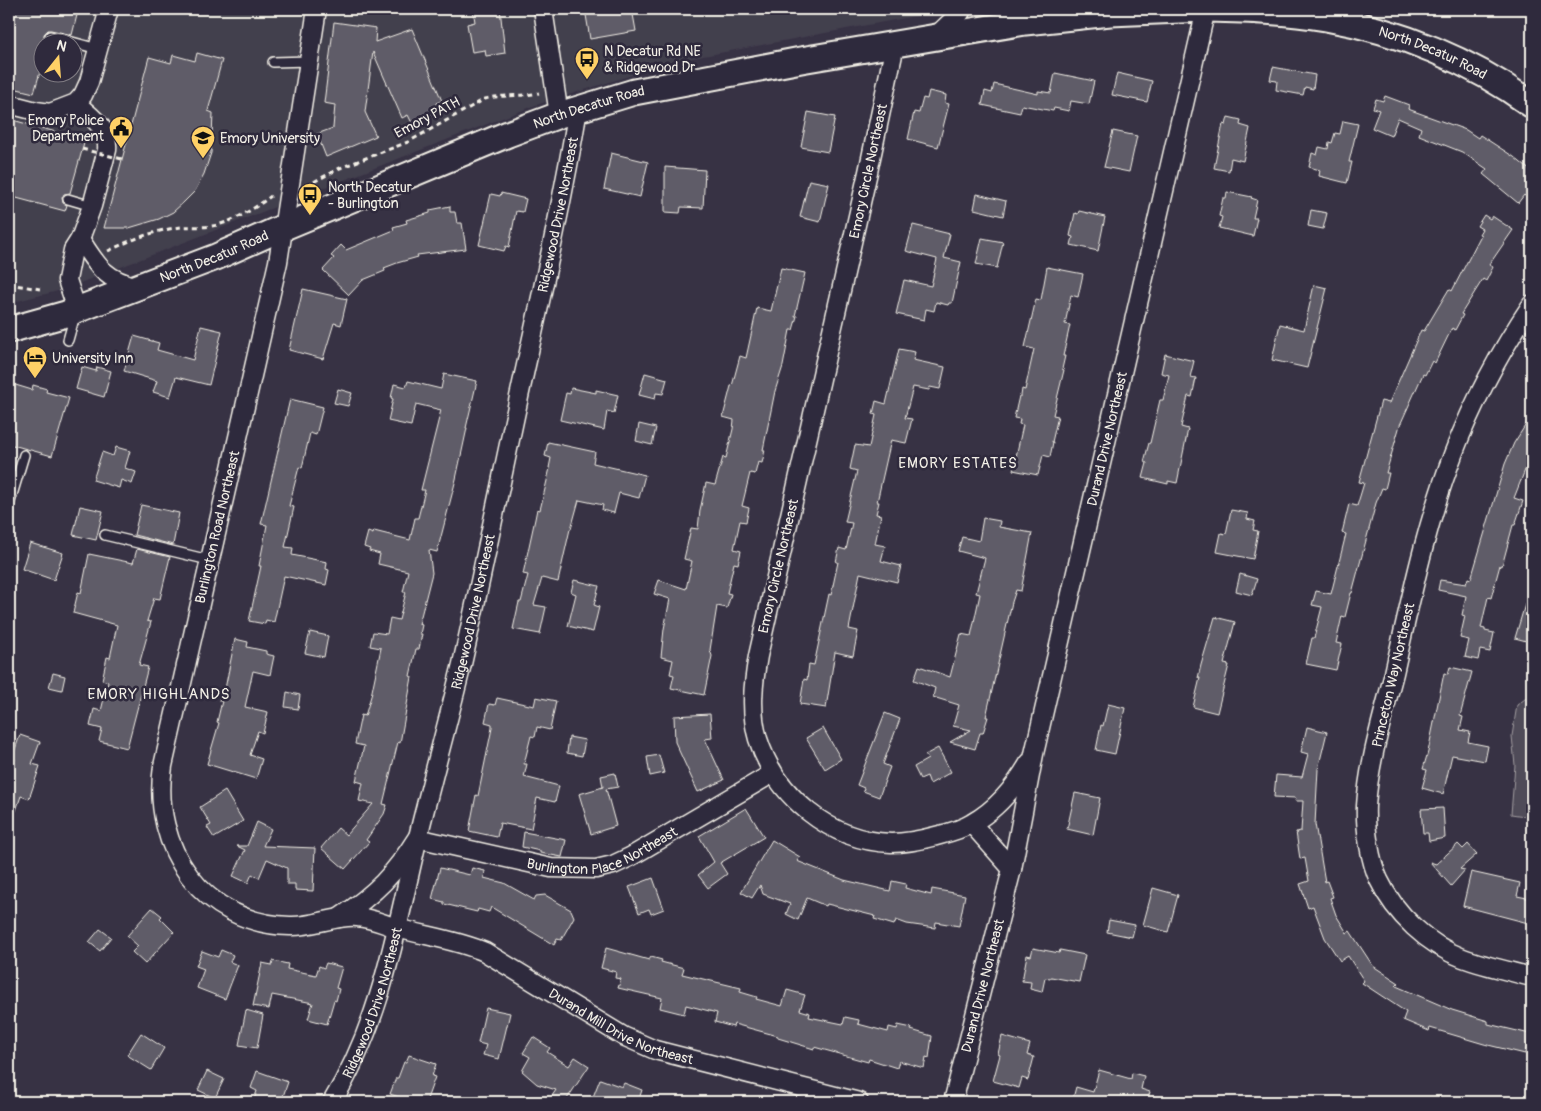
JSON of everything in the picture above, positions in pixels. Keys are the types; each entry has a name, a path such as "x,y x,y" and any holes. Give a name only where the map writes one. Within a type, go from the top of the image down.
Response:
{"main road":[{"name":"North Decatur Road","path":"9,330 77,310 216,258 284,227 500,137 568,112 662,86 934,38 1016,15 1206,9 1264,10 1325,18 1396,36 1429,49 1479,71 1532,105"}],"street":[{"path":"9,104 36,111 50,112 76,103 83,95 89,82 109,9"},
{"name":"Burlington Road Northeast","path":"317,9 278,262 175,710 162,774 162,804 165,824 176,856 196,884 220,905 233,912 258,922 289,926 304,926 354,916 396,928"},
{"name":"Ridgewood Drive Northeast","path":"332,1102 349,1073 371,1022 382,990 417,838 463,656 573,144 568,112 543,9"},
{"path":"934,38 962,9"},
{"name":"Durand Drive Northeast","path":"953,1102 1012,869 1034,754 1206,9"},
{"name":"Emory Circle Northeast","path":"895,44 866,182 754,675 752,693 755,723 761,746 773,773 784,788 808,812 836,829 863,838 891,843 916,841 948,834 972,824 994,808 1008,794 1034,754"},
{"path":"76,103 105,131 108,142 92,206 80,239 73,250 67,280 77,310"},
{"path":"80,239 99,268 121,284 138,287"},
{"name":"Princeton Way Northeast","path":"1532,304 1495,365 1465,424 1453,453 1426,534 1375,750 1366,808 1367,829 1379,880 1405,918 1434,943 1460,957 1532,977"},
{"name":"Burlington Place Northeast","path":"417,838 551,868 596,869 613,865 630,857 773,773"},
{"path":"972,824 1012,869"},
{"name":"Burlington Road Northeast","path":"339,918 372,894 388,879 404,859 417,838"},
{"name":"Durand Mill Drive Northeast","path":"396,928 466,945 485,952 639,1044 655,1050 857,1102"}],"lane":[{"path":"82,45 98,49"},
{"path":"274,62 309,61"},
{"path":"68,199 92,206"},
{"path":"68,340 77,310"},
{"path":"9,505 24,456"},
{"path":"105,535 209,560"}],"path":[{"name":"Emory PATH","path":"301,189 340,168 408,142 485,99 496,96 529,95 541,92"},
{"path":"82,149 122,159"},
{"path":"107,252 137,237 160,230 216,226 247,213 274,194"},
{"path":"9,284 40,288"}],"shaded area":[{"name":"Emory University","path":"9,9 953,9 677,61 536,105 62,290 9,303"},
{"path":"1532,691 1532,817 1511,814 1515,765 1512,736 1517,705 1529,696"}],"building":[{"path":"9,9 52,9 77,15 73,32 48,30 46,32 32,32 32,82 37,82 34,93 9,87"},
{"path":"473,9 500,9 505,53 486,56 485,50 472,52 467,24 475,22"},
{"path":"585,9 632,9 636,31 590,39"},
{"path":"334,22 376,28 375,42 412,29 442,101 436,103 439,111 412,123 408,115 402,118 373,52 365,112 376,136 326,157 317,134 333,128 335,105 324,103"},
{"path":"197,53 222,60 208,111 213,113 211,153 204,174 195,191 173,212 159,219 129,228 104,228 149,57 171,63 173,55 195,61"},
{"path":"1273,67 1315,75 1313,89 1305,87 1303,95 1276,90 1277,81 1270,80"},
{"path":"1055,73 1094,81 1089,104 1071,101 1069,111 1054,108 1053,111 1022,105 1020,113 982,105 985,91 992,93 994,84 1038,94 1038,91 1051,93"},
{"path":"1117,73 1152,81 1147,102 1112,95"},
{"path":"929,91 946,95 945,103 949,104 938,147 908,139 914,112 919,113 923,98 927,99"},
{"path":"1385,96 1409,105 1408,109 1466,130 1478,138 1480,135 1514,157 1532,172 1532,202 1524,195 1518,203 1483,174 1487,169 1462,152 1419,135 1421,128 1398,118 1391,136 1372,128 1379,110 1373,108 1376,99 1383,101"},
{"path":"808,112 835,117 828,152 801,147"},
{"path":"1228,117 1241,120 1240,125 1250,128 1243,161 1231,158 1229,171 1214,168 1223,124 1226,125"},
{"path":"9,119 85,140 70,193 64,194 62,198 63,203 67,205 65,211 9,196"},
{"path":"1343,121 1358,124 1349,162 1352,162 1347,183 1319,176 1320,170 1309,167 1312,153 1317,155 1319,147 1328,149 1329,142 1332,143 1335,133 1340,134"},
{"path":"1113,131 1137,136 1129,172 1104,167"},
{"path":"611,153 648,162 640,197 604,189"},
{"path":"665,167 705,170 703,208 681,207 680,213 665,212"},
{"path":"809,180 829,184 820,222 800,217"},
{"path":"1227,192 1252,197 1257,200 1253,218 1257,218 1253,236 1219,228 1222,217 1219,216 1223,198 1226,198"},
{"path":"501,193 526,199 523,212 516,211 509,247 506,246 504,251 479,245 491,194 500,196"},
{"path":"977,194 1006,201 1003,216 974,209"},
{"path":"450,206 450,212 455,212 457,223 462,223 466,249 417,255 418,257 384,268 385,271 363,280 349,295 323,270 334,258 331,256 341,245 346,250 394,230 393,227 407,223 406,220 430,213 430,210"},
{"path":"1311,210 1327,213 1323,229 1308,226"},
{"path":"1079,211 1105,217 1098,251 1071,245 1073,237 1070,236 1075,213 1078,214"},
{"path":"1484,215 1490,219 1492,216 1513,230 1489,265 1493,267 1486,281 1483,279 1461,314 1463,315 1455,330 1452,328 1435,363 1432,361 1425,375 1423,374 1400,425 1386,473 1389,473 1385,489 1382,488 1376,503 1345,617 1342,616 1336,643 1342,644 1336,670 1306,664 1322,607 1312,605 1316,591 1331,594 1346,534 1342,533 1349,504 1357,506 1364,483 1359,482 1381,401 1389,403 1421,330 1424,331 1449,289 1452,291 1481,235 1479,234 1482,229 1477,226"},
{"path":"913,225 950,234 944,258 961,262 952,303 948,305 936,302 934,311 926,309 924,320 896,314 904,280 931,286 937,259 906,251"},
{"path":"982,238 1003,242 997,268 976,264"},
{"path":"1047,267 1083,274 1078,297 1071,295 1065,324 1070,325 1063,356 1065,356 1062,369 1064,370 1053,415 1058,416 1050,457 1043,455 1038,475 1013,470 1023,425 1019,424 1020,419 1014,418 1019,396 1021,396 1022,389 1025,390 1034,349 1025,347 1036,299 1041,300"},
{"path":"781,268 805,273 795,316 797,316 793,330 790,330 783,366 775,391 762,463 758,462 755,474 750,473 742,506 749,508 746,522 740,521 734,549 741,551 738,564 734,563 727,593 731,594 727,608 717,606 710,650 712,656 704,695 671,688 674,675 670,674 673,660 661,657 670,599 654,594 659,580 686,589 692,561 684,559 691,528 698,529 706,483 715,485 723,457 726,458 733,429 734,420 723,417 731,386 740,356 746,358 757,308 771,311"},
{"path":"1314,285 1327,288 1307,368 1272,360 1280,324 1304,330"},
{"path":"303,289 347,299 341,325 334,323 323,359 289,350"},
{"path":"201,326 222,331 209,385 176,377 170,397 153,392 157,381 124,371 134,336 159,343 157,350 193,360"},
{"path":"899,349 915,352 913,360 945,367 940,389 930,387 929,390 913,387 905,418 912,419 906,443 891,440 877,502 879,502 876,514 881,515 875,544 885,546 881,561 901,566 897,582 860,573 849,629 858,631 853,656 835,652 826,708 800,704 804,679 807,680 809,664 814,665 829,594 831,595 839,548 846,550 852,523 845,522 857,471 850,469 855,445 869,447 876,415 873,414 876,401 886,404"},
{"path":"1165,354 1194,361 1190,377 1196,378 1192,397 1188,396 1181,427 1188,429 1177,483 1168,481 1168,484 1143,478 1147,463 1144,462 1160,400 1163,400 1169,375 1161,373"},
{"path":"82,367 96,371 97,367 111,371 104,397 76,389"},
{"path":"645,373 667,379 663,394 656,393 655,399 639,395"},
{"path":"444,374 477,381 456,479 437,552 429,550 432,573 419,624 422,625 420,634 422,634 419,649 416,649 410,676 412,677 400,743 398,742 383,804 387,805 384,814 366,840 369,842 345,869 321,848 338,828 346,835 373,804 359,801 363,783 356,781 364,746 355,744 361,715 365,716 371,696 381,648 370,646 373,632 387,634 390,618 399,620 406,592 403,592 408,571 378,564 380,554 369,551 370,549 364,547 368,532 373,534 374,531 410,540 415,518 418,518 425,490 421,490 441,410 416,404 411,426 388,421 393,399 391,398 394,384 406,387 408,381 441,389"},
{"path":"9,383 32,390 33,385 47,389 46,392 69,398 52,456 9,444"},
{"path":"571,388 596,393 596,390 618,395 614,413 607,411 604,430 560,420 566,393 570,394"},
{"path":"338,389 352,393 348,406 334,403"},
{"path":"290,399 323,407 316,435 310,433 302,468 299,467 289,506 294,507 285,547 293,548 292,555 327,562 326,569 329,570 326,585 284,576 274,622 266,620 265,624 249,621 261,566 259,566 267,525 261,524"},
{"path":"1532,415 1532,473 1525,470 1514,498 1523,501 1515,525 1513,525 1491,598 1488,597 1481,628 1494,633 1490,652 1480,650 1478,660 1465,657 1469,640 1460,638 1465,616 1462,615 1466,596 1438,590 1440,580 1466,584 1468,578 1471,579 1505,464 1514,443"},
{"path":"639,424 656,428 652,445 636,441"},
{"path":"548,442 595,452 593,463 645,475 639,498 619,493 614,513 602,510 603,505 579,500 570,529 558,582 542,578 534,605 546,607 540,634 513,629 528,575 523,574 537,509 540,510 550,468 551,458 545,456"},
{"path":"116,447 130,451 125,468 136,472 132,484 121,480 119,488 93,480 102,452 113,456"},
{"path":"141,505 179,513 173,545 134,535"},
{"path":"80,506 103,511 96,540 73,535"},
{"path":"1231,510 1248,513 1247,519 1255,521 1253,530 1258,531 1253,559 1217,552 1221,533 1226,534"},
{"path":"983,518 1000,521 999,527 1032,533 1021,591 1016,590 1012,602 986,717 988,717 975,749 950,742 971,730 953,726 959,705 933,697 935,688 914,680 919,666 950,677 961,634 971,636 980,594 976,593 985,558 958,551 962,537 979,541"},
{"path":"30,543 63,553 54,580 22,569"},
{"path":"137,549 170,557 160,599 154,598 147,621 151,622 139,665 148,667 127,748 99,741 102,729 90,726 94,709 101,711 108,682 102,680 107,657 110,658 117,625 73,613 78,592 81,593 89,554 133,563"},
{"path":"1240,574 1257,579 1252,595 1236,591"},
{"path":"574,580 599,586 594,605 599,607 593,632 568,626 576,594 571,592"},
{"path":"1529,591 1532,592 1532,635 1530,642 1515,638"},
{"path":"1215,617 1235,622 1224,664 1229,665 1217,713 1193,707 1201,665"},
{"path":"310,632 328,636 324,657 305,653"},
{"path":"235,639 248,642 247,647 266,651 266,654 274,656 270,675 253,671 245,707 268,712 263,733 258,731 250,755 262,759 256,779 207,764 219,723 217,722 222,701 219,701 222,688 225,689"},
{"path":"1450,667 1472,672 1460,716 1463,717 1460,730 1470,732 1468,742 1488,746 1485,761 1452,755 1443,794 1422,788 1427,770 1423,769 1444,673 1448,674"},
{"path":"53,673 65,676 62,690 49,687"},
{"path":"287,692 300,695 298,709 285,707"},
{"path":"536,697 556,701 550,730 537,727 535,737 531,736 524,764 527,764 524,777 559,786 555,802 537,798 531,829 500,823 497,837 469,831 492,728 492,724 485,722 489,704 495,705 497,698 534,706"},
{"path":"1108,704 1125,708 1115,754 1096,750"},
{"path":"885,713 900,719 883,764 890,767 879,797 863,791 864,788 857,785"},
{"path":"710,714 712,738 705,739 724,780 698,792 675,742 674,716"},
{"path":"1307,727 1327,732 1318,769 1315,824 1325,882 1327,881 1333,897 1330,898 1336,915 1347,933 1350,931 1373,966 1399,983 1396,986 1452,1010 1488,1021 1488,1024 1530,1034 1525,1054 1430,1028 1429,1031 1403,1020 1406,1012 1362,983 1364,981 1348,956 1340,961 1325,938 1313,906 1308,908 1300,884 1309,881 1305,858 1300,859 1296,832 1301,831 1303,801 1295,801 1296,798 1274,797 1276,775 1302,777 1308,754 1301,752"},
{"path":"823,728 841,759 825,769 806,738"},
{"path":"20,735 40,742 32,764 40,766 29,799 21,796 11,825 9,825 9,778 15,759 12,758"},
{"path":"569,737 585,740 582,756 567,753"},
{"path":"938,748 951,772 930,784 927,776 920,779 914,767 928,759 925,755"},
{"path":"659,755 664,773 650,776 647,757"},
{"path":"615,773 618,787 606,789 616,826 591,834 579,794 603,787 601,776"},
{"path":"225,791 243,821 214,838 207,827 211,825 200,807"},
{"path":"1075,793 1100,798 1093,835 1067,829"},
{"path":"746,808 764,837 720,863 727,874 708,888 698,875 714,862 699,836"},
{"path":"1443,808 1445,838 1429,841 1428,833 1423,833 1421,809"},
{"path":"257,822 271,829 263,846 315,848 313,891 295,890 295,884 287,884 287,868 267,859 259,878 252,874 248,883 233,876 245,850 237,846 247,846"},
{"path":"524,832 566,840 562,857 522,847"},
{"path":"772,840 800,857 797,861 844,880 890,891 892,881 906,884 905,888 931,895 932,889 965,895 959,926 936,922 935,928 907,924 896,920 894,925 874,919 875,916 827,904 826,906 807,898 798,920 786,914 790,904 763,894 760,885 752,898 741,892"},
{"path":"1458,844 1463,849 1468,844 1477,854 1460,869 1465,870 1451,886 1430,862 1436,864"},
{"path":"440,868 470,875 472,868 485,871 484,878 504,883 534,900 536,896 545,895 571,910 574,917 561,940 557,939 554,945 491,907 489,912 478,909 477,912 432,899"},
{"path":"1471,872 1520,883 1517,896 1532,899 1532,924 1463,906"},
{"path":"653,878 664,909 651,914 649,909 639,913 629,887"},
{"path":"1153,888 1178,895 1168,932 1143,925"},
{"path":"152,908 162,916 160,918 174,932 145,964 132,952 138,946 127,936"},
{"path":"1109,920 1135,925 1132,937 1107,932"},
{"path":"100,929 111,937 100,951 89,942"},
{"path":"606,948 649,960 651,957 662,960 661,962 684,968 682,974 741,988 740,992 757,997 756,999 782,1006 787,990 805,995 800,1010 810,1013 809,1017 843,1024 845,1017 859,1020 858,1024 888,1032 889,1027 897,1029 898,1025 912,1028 911,1030 932,1036 929,1058 926,1057 924,1068 899,1061 897,1068 869,1059 868,1062 814,1047 814,1049 778,1038 778,1036 734,1024 733,1027 715,1022 717,1013 686,1005 684,1014 660,1008 662,998 618,988 621,979 615,978 616,972 601,968"},
{"path":"1033,948 1059,953 1060,950 1085,955 1079,982 1051,977 1050,979 1045,978 1042,992 1030,989 1031,982 1022,981 1027,955 1031,956"},
{"path":"221,950 233,955 230,962 238,965 225,999 197,988 204,969 196,966 202,951 218,957"},
{"path":"273,961 288,964 287,969 316,975 319,966 324,968 326,963 342,967 336,988 339,989 336,1001 334,1000 327,1024 308,1019 313,1003 272,995 269,1009 253,1006 262,963 272,965"},
{"path":"486,1008 510,1013 499,1059 483,1055 486,1045 478,1043"},
{"path":"246,1010 263,1015 257,1048 239,1045"},
{"path":"141,1033 164,1048 151,1070 127,1055"},
{"path":"1002,1036 1030,1044 1027,1055 1034,1057 1028,1080 1022,1078 1019,1088 993,1081 1000,1055 998,1054"},
{"path":"533,1037 550,1048 547,1052 569,1066 575,1057 589,1066 565,1102 548,1102 556,1090 537,1084 522,1071 530,1057 523,1053"},
{"path":"409,1055 436,1064 432,1076 435,1077 426,1102 415,1099 413,1102 390,1094 396,1078 398,1078"},
{"path":"1099,1070 1131,1079 1132,1073 1144,1076 1141,1089 1150,1092 1147,1102 1072,1102 1076,1087 1093,1092"},
{"path":"207,1071 224,1079 215,1098 198,1090"},
{"path":"257,1071 288,1082 281,1102 253,1102 257,1091 251,1088"},
{"path":"600,1079 622,1087 624,1083 642,1090 638,1102 591,1102"}],"place":[{"name":"N Decatur Rd NE & Ridgewood Dr","path":"587,80"},
{"name":"Emory Police Department","path":"121,149"},
{"name":"Emory University","path":"203,159"},
{"name":"North Decatur - Burlington","path":"310,216"},
{"name":"University Inn","path":"35,379"}],"district":[{"name":"EMORY ESTATES","path":"958,463"},
{"name":"EMORY HIGHLANDS","path":"159,694"}]}
